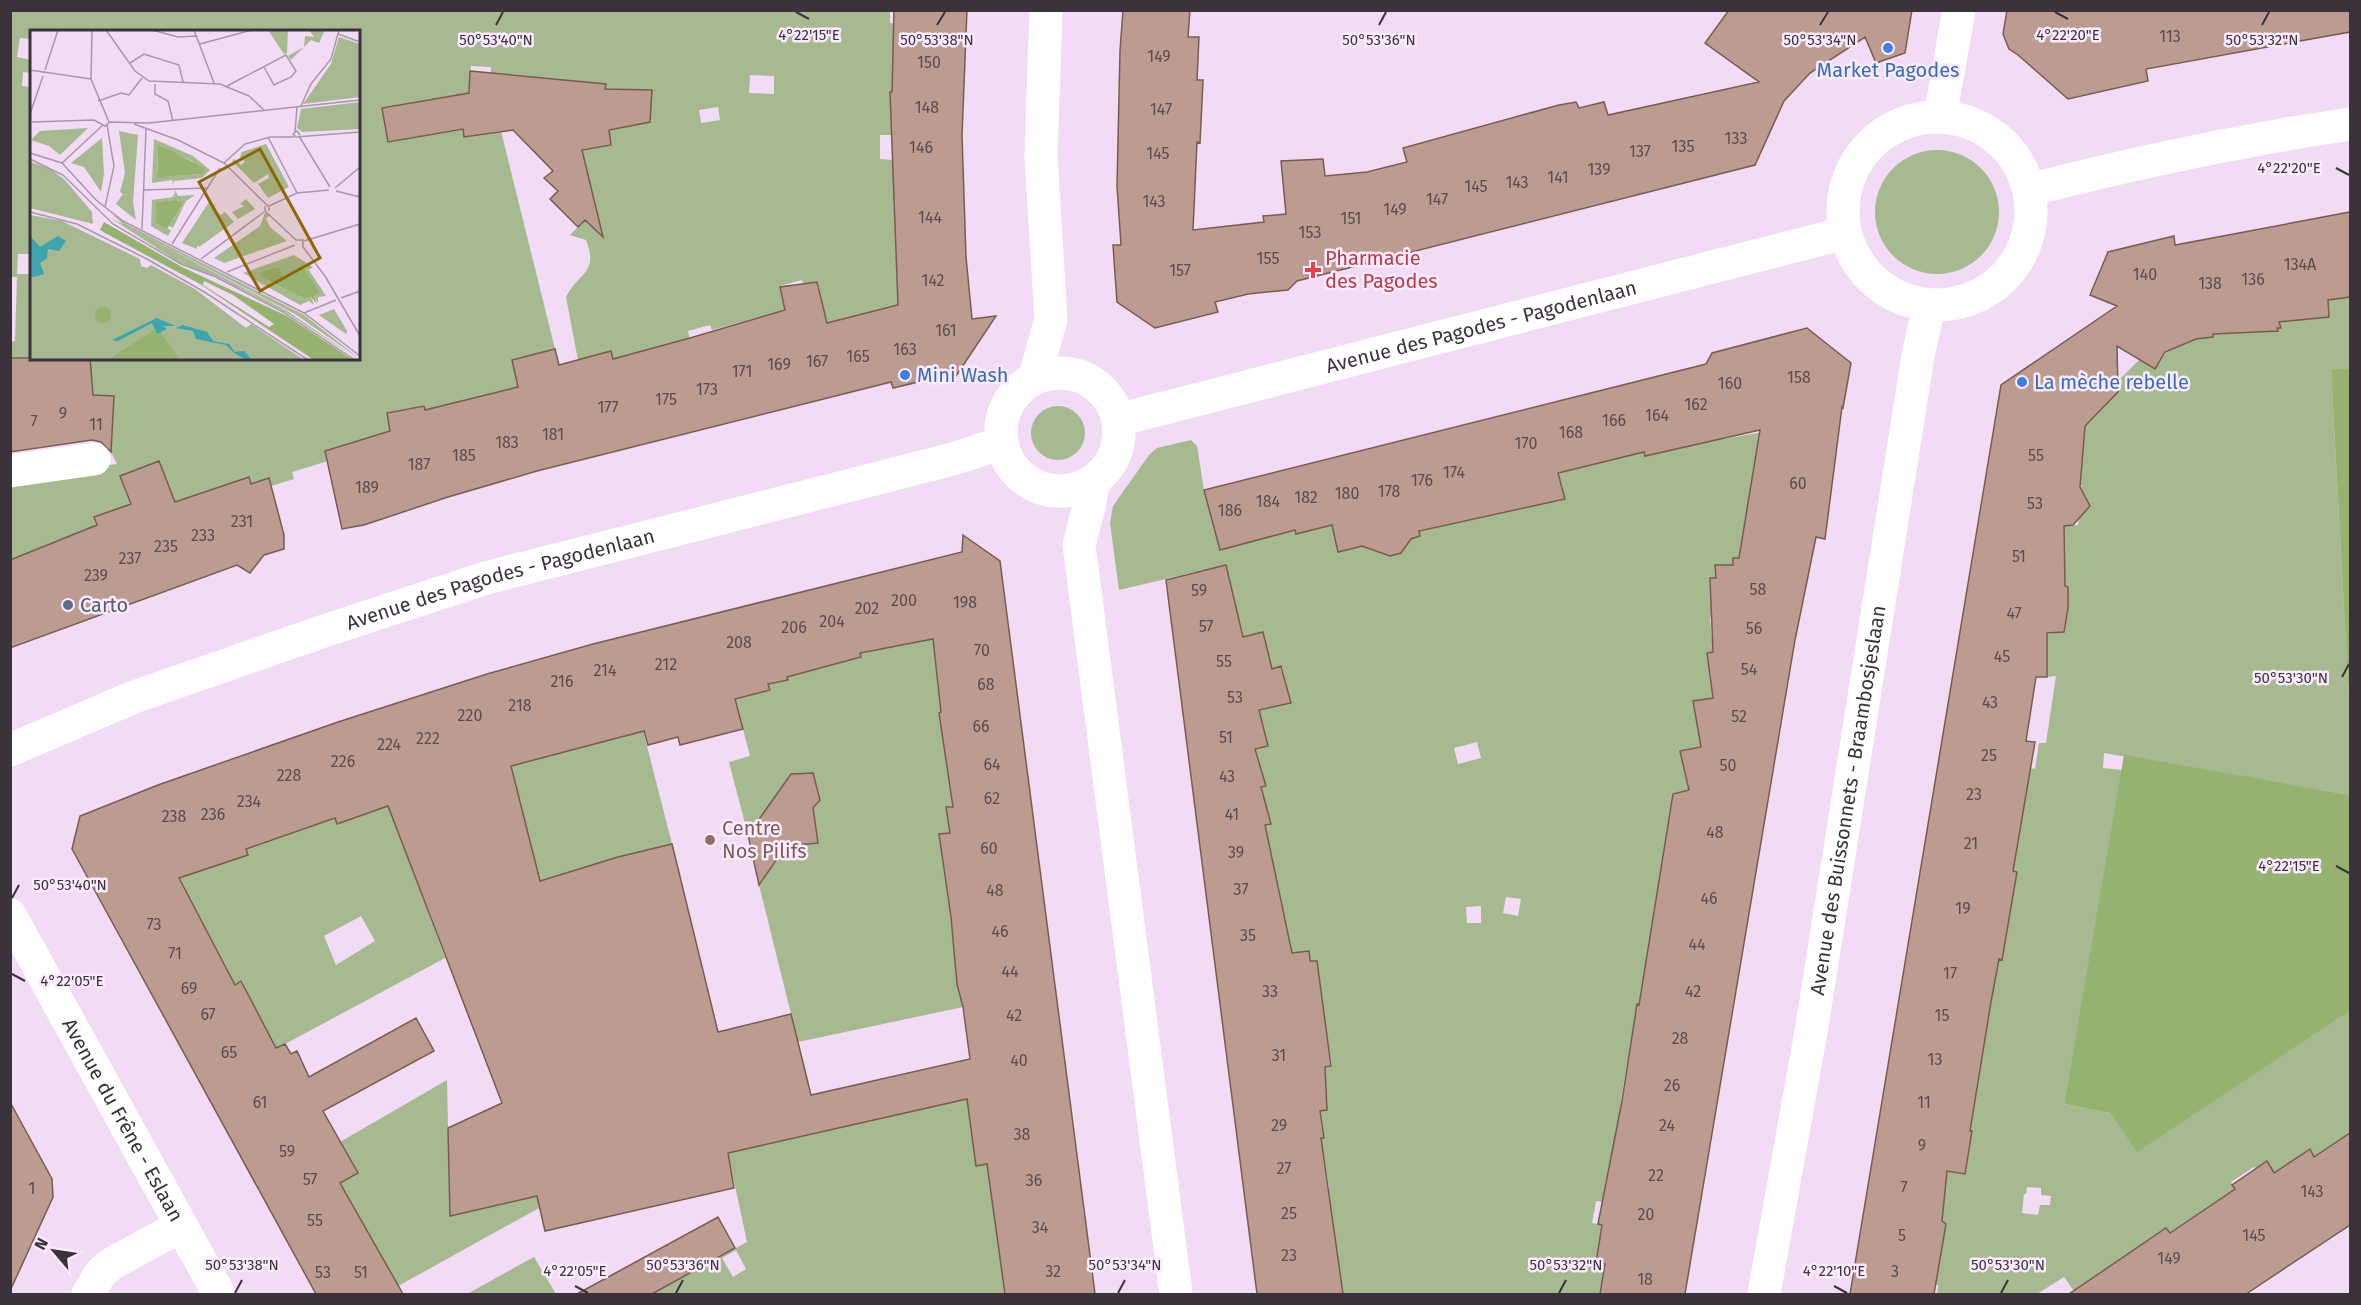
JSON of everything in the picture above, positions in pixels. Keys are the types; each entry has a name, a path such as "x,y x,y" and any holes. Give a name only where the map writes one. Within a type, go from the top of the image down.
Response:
{"street":[{"path":"1034,379 1051,320 1041,156 1046,10"},
{"path":"1940,117 1959,10"},
{"path":"1940,117 1972,124 1987,131 2006,147 2020,167 2029,190 2031,215 2027,240 2016,263 1999,282 1978,296 1954,304 1929,306 1906,300 1885,290 1866,274 1853,255 1845,233 1842,212 1845,190 1852,170 1864,151 1880,136 1898,125 1919,118 1940,117"},
{"path":"2029,190 2080,176 2350,124"},
{"name":"Avenue des Pagodes - Pagodenlaan","path":"1118,420 1845,233"},
{"name":"Avenue des Buissonnets - Braambosjeslaan","path":"1764,1294 1812,1026 1918,356 1929,306"},
{"path":"1051,320 1078,376"},
{"path":"1063,373 1092,382 1104,392 1113,405 1118,420 1118,448 1104,473 1093,482 1062,492 1045,490 1025,480 1010,464 1002,443 1001,428 1004,413 1011,399 1034,379 1048,374 1063,373"},
{"name":"Avenue des Pagodes - Pagodenlaan","path":"10,750 134,697 486,578 953,459 1002,443"},
{"path":"10,471 94,459"},
{"path":"1093,482 1079,545 1176,1294"},
{"path":"1045,490 1079,545"},
{"name":"Avenue du Frêne - Eslaan","path":"10,915 219,1294"},
{"path":"88,1294 100,1274 111,1264 181,1226"}],"green space":[{"path":"890,10 890,23 898,24 893,47 892,73 902,93 890,92 891,120 905,135 880,135 880,159 893,160 900,306 829,329 817,282 803,284 802,280 780,286 786,316 749,320 712,330 710,325 688,331 692,350 637,367 633,353 613,359 611,351 578,360 566,297 586,272 590,259 586,240 570,235 596,209 573,112 494,103 555,349 512,360 523,409 474,398 433,408 435,427 428,428 424,406 387,413 390,431 328,461 292,472 294,479 271,486 269,478 251,484 249,477 171,505 168,484 159,461 120,476 134,513 112,511 95,516 97,525 80,532 82,540 11,563 10,480 117,464 111,452 114,396 93,395 90,360 360,360 360,30 30,30 30,39 20,38 17,57 30,60 30,73 23,72 22,86 30,87 30,254 18,254 17,274 30,274 30,360 11,386 11,342 15,341 17,277 10,277 11,11","holes":["471,66 491,67 490,97 469,96","750,75 774,76 774,94 749,93","415,103 421,136 388,142 382,109","718,107 720,120 701,123 699,110","488,109 492,133 465,137 461,113"]},
{"path":"1937,150 1961,155 1981,168 1994,188 1999,212 1994,236 1981,256 1961,269 1937,274 1913,269 1893,256 1880,236 1875,212 1880,188 1893,168 1913,155"},
{"path":"2350,297 2350,368 2331,371 2350,717 2350,795 2104,753 2103,768 2122,770 2064,1104 2110,1113 2137,1151 2350,1011 2350,1133 2314,1157 2309,1149 2274,1173 2267,1161 2254,1167 2231,1182 2235,1189 2170,1233 2166,1229 2113,1271 2078,1294 2064,1277 2037,1294 1937,1294 1938,1285 1934,1284 1945,1224 1942,1221 1943,1214 1936,1213 1942,1170 1965,1174 1972,1132 1961,1129 1999,959 2002,959 2017,873 2013,871 2020,829 2016,766 2035,769 2039,743 2046,743 2056,676 2047,677 2047,634 2064,632 2068,587 2065,586 2064,526 2078,525 2079,517 2088,505 2080,492 2082,485 2073,484 2082,466 2083,445 2068,443 2090,413 2098,413 2118,392 2118,385 2122,381 2120,379 2139,360 2155,369 2175,340 2213,337 2212,325 2232,333 2277,331 2277,328 2281,328 2279,322 2329,317 2328,300","holes":["2027,1187 2041,1188 2041,1195 2051,1196 2050,1205 2040,1205 2038,1215 2022,1213"]},
{"path":"2350,368 2350,717 2331,370"},
{"path":"1789,392 1739,558 1733,558 1733,565 1715,565 1716,578 1710,578 1711,605 1720,605 1721,616 1710,617 1713,652 1707,653 1713,698 1693,702 1701,747 1680,751 1689,790 1673,795 1675,801 1672,802 1662,861 1669,863 1645,1006 1637,1005 1621,1100 1624,1101 1605,1202 1596,1201 1592,1223 1602,1225 1596,1262 1605,1264 1600,1294 1343,1294 1340,1270 1327,1271 1329,1187 1321,1139 1324,1138 1320,1111 1327,1109 1325,1067 1332,1066 1328,1041 1321,1041 1325,1019 1317,961 1310,961 1308,951 1286,954 1271,863 1273,862 1265,825 1270,824 1261,787 1265,786 1255,749 1268,746 1259,710 1291,703 1282,666 1272,669 1263,632 1243,637 1225,565 1119,590 1110,523 1113,506 1149,455 1157,448 1191,440 1197,446 1204,490 1218,540 1293,523 1296,534 1332,525 1338,552 1381,541 1385,554 1394,555 1405,547 1404,541 1420,536 1419,531 1564,499 1556,468 1623,457 1643,447 1645,456 1723,435 1724,439 1763,432","holes":["1477,742 1481,758 1458,764 1454,748","1506,897 1521,899 1518,916 1503,913","1481,906 1481,923 1467,923 1466,907"]},
{"path":"1053,406 1063,406 1073,410 1081,418 1085,433 1081,448 1073,456 1063,460 1053,460 1043,456 1035,448 1031,438 1031,428 1035,418 1043,410"},
{"path":"931,628 934,646 943,637 951,711 939,713 955,807 946,808 950,833 940,834 963,1007 798,1042 759,885 820,800 813,774 791,774 748,835 729,762 750,756 735,699 769,690 768,684 788,680 784,664 825,667 861,657 859,651"},
{"path":"633,691 672,844 540,881 522,808 403,844 445,958 274,1050 233,1007 249,997 242,981 230,987 217,950 200,918 155,853 248,855 246,849 304,829 331,807 337,824 463,778 600,743","holes":["361,916 375,941 336,965 324,936"]},
{"path":"2124,755 2350,795 2350,1011 2137,1152 2110,1113 2064,1104"},
{"path":"447,1080 450,1216 537,1196 539,1208 391,1290 335,1186 340,1142"},
{"path":"975,1097 969,1117 976,1166 987,1164 1000,1257 1014,1255 1019,1294 652,1294 747,1242 728,1153","holes":["736,1250 746,1269 733,1277 722,1258"]},
{"path":"534,1257 556,1294 467,1294"}],"building":[{"path":"894,10 967,10 962,135 966,257 972,319 996,316 956,376 935,380 935,378 893,388 891,382 537,471 364,525 342,529 325,451 390,431 387,413 424,406 425,410 518,387 512,360 555,349 559,365 611,351 613,359 785,310 780,287 817,282 827,323 898,305 890,92 892,92"},
{"path":"1123,10 1190,10 1188,37 1199,37 1197,80 1203,80 1200,143 1197,142 1193,230 1264,222 1263,216 1286,214 1281,161 1323,159 1325,176 1367,172 1407,162 1403,148 1559,105 1576,102 1579,108 1604,102 1608,115 1759,82 1705,43 1729,10 1912,10 1905,53 1876,63 1865,37 1810,73 1784,101 1755,165 1297,281 1288,290 1248,294 1215,302 1218,312 1155,328 1117,302 1113,245 1121,245 1117,186"},
{"path":"2007,10 2350,10 2350,32 2146,69 2148,81 2068,99 2009,49 2003,34"},
{"path":"470,71 606,84 605,89 652,90 650,122 609,130 611,145 582,150 603,237 585,220 578,227 550,199 558,191 544,178 553,171 513,130 464,137 463,129 388,142 382,108 469,93"},
{"path":"2350,212 2350,297 2328,300 2329,317 2279,322 2281,328 2277,328 2278,331 2213,334 2213,337 2196,339 2165,352 2155,369 2117,346 2118,392 2085,426 2080,487 2090,506 2073,525 2064,526 2065,586 2068,587 2068,608 2064,632 2047,633 2047,677 2036,677 2026,741 2035,742 2013,871 2017,872 2002,960 1999,959 1991,1002 1965,1174 1947,1171 1942,1221 1946,1224 1934,1294 1850,1294 2001,385 2117,306 2090,295 2108,252 2174,236 2175,245"},
{"path":"1807,328 1851,363 1842,407 1825,539 1816,537 1795,640 1685,1294 1600,1294 1605,1264 1596,1263 1602,1225 1598,1224 1622,1101 1637,1004 1639,1005 1673,794 1689,790 1680,751 1701,747 1693,701 1713,698 1707,653 1713,652 1710,578 1716,578 1715,565 1733,565 1733,558 1739,558 1760,430 1645,456 1644,452 1558,473 1565,499 1419,531 1420,536 1411,539 1401,553 1390,556 1362,546 1338,552 1332,525 1296,534 1295,530 1220,550 1204,490 1706,364 1712,353"},
{"path":"10,358 90,360 93,395 114,396 111,452 101,442 92,440 10,452"},
{"path":"159,461 175,502 249,477 251,484 269,478 284,535 284,549 264,555 250,573 237,565 10,648 10,560 97,525 94,517 131,504 120,476"},
{"path":"963,535 1000,561 1095,1294 1005,1294 987,1164 976,1166 967,1099 728,1153 734,1188 545,1231 537,1196 450,1216 448,1128 502,1103 388,806 337,824 335,818 246,849 248,855 179,878 235,985 241,981 276,1048 285,1044 291,1054 297,1051 309,1077 416,1018 434,1051 323,1111 358,1173 340,1183 403,1294 316,1294 72,849 80,816 158,785 338,722 487,674 593,644 962,552","holes":["933,639 941,712 939,713 953,807 946,807 950,833 939,834 951,917 957,984 963,1007 970,1059 811,1095 791,1014 718,1032 672,844 618,857 540,881 511,766 644,731 648,745 678,737 680,745 743,729 735,699 770,690 768,684 788,680 787,677 861,657 860,653"]},
{"path":"1226,565 1243,637 1263,632 1272,669 1281,666 1291,703 1259,710 1268,746 1255,749 1266,786 1261,787 1271,824 1265,825 1292,953 1309,951 1310,961 1317,961 1331,1066 1325,1067 1327,1110 1320,1111 1324,1138 1321,1138 1343,1294 1257,1294 1166,580"},
{"path":"813,773 820,800 813,808 818,843 786,846 759,885 748,835 791,774"},
{"path":"10,1102 52,1179 53,1197 10,1291"},
{"path":"2350,1133 2350,1225 2246,1294 2069,1294 2166,1228 2170,1233 2235,1189 2232,1185 2267,1161 2274,1173 2310,1149 2314,1157"},
{"path":"718,1217 735,1248 652,1294 577,1294"}],"place":[{"name":"Market Pagodes","path":"1888,48"},
{"name":"Pharmacie des Pagodes","path":"1313,270"},
{"name":"Mini Wash","path":"905,375"},
{"name":"La mèche rebelle","path":"2022,382"},
{"name":"Carto","path":"68,605"},
{"name":"Centre Nos Pilifs","path":"710,840"}]}
